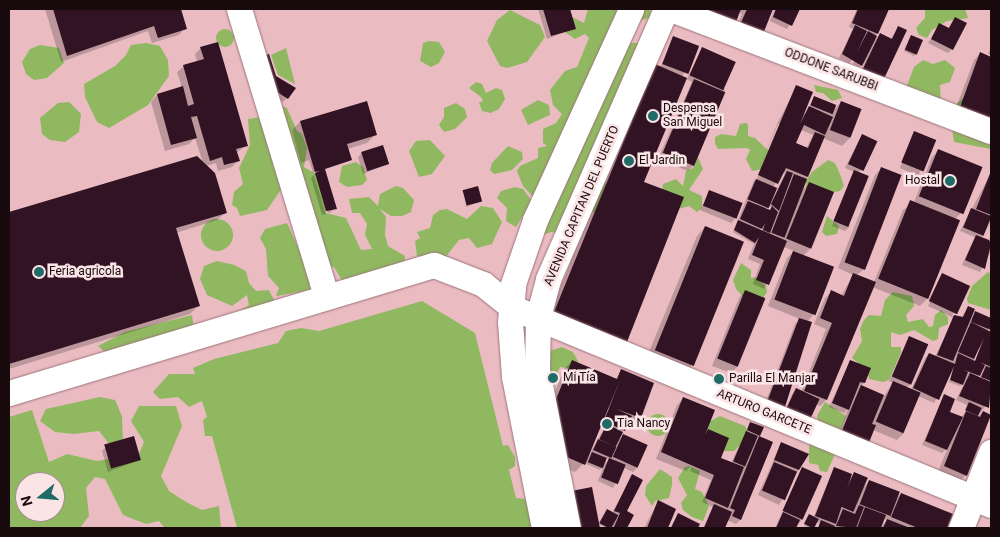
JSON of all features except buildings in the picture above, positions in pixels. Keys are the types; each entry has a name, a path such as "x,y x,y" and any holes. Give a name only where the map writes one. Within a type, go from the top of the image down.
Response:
{"street":[{"path":"239,9 326,296"},
{"path":"544,528 514,376 511,307 513,284 535,220 631,9"},
{"name":"AVENIDA CAPITAN DEL PUERTO","path":"568,528 537,370 538,317 548,279 666,9"},
{"name":"ODDONE SARUBBI","path":"671,9 991,131"},
{"name":"ARTURO GARCETE","path":"9,393 434,265 483,284 511,307 982,502"},
{"path":"961,528 982,502 991,452"}],"green space":[{"path":"588,9 650,9 651,17 636,22 627,43 642,43 654,53 657,72 634,119 629,122 604,181 607,186 596,213 590,211 562,215 565,221 559,233 551,232 537,237 535,199 523,186 517,171 520,166 538,158 538,148 547,146 543,143 543,129 556,123 562,114 553,105 550,90 565,71 577,67 589,38 585,34 575,39 562,30 572,17 584,23"},
{"path":"925,9 965,9 968,18 947,21 932,30 927,38 919,35 916,28 925,18"},
{"path":"510,10 540,25 545,37 527,62 507,68 500,66 487,41 497,20"},
{"path":"221,29 229,29 234,34 232,45 221,47 216,42 216,34"},
{"path":"428,41 439,42 445,52 439,63 431,67 420,61 423,43"},
{"path":"146,43 160,46 168,60 169,76 148,105 109,128 97,122 85,97 84,84 115,66 126,55 131,45"},
{"path":"40,45 59,48 64,63 47,78 34,80 26,74 22,62 30,49"},
{"path":"286,48 295,84 278,75 271,55"},
{"path":"923,60 933,64 945,60 955,68 950,82 940,85 941,105 906,88 914,67"},
{"path":"476,82 482,84 486,93 496,88 502,90 505,99 499,109 491,113 482,111 479,103 483,101 481,97 469,88"},
{"path":"814,85 838,90 842,98 832,101 823,93 816,92"},
{"path":"966,96 991,116 991,149 954,142 950,115 957,103"},
{"path":"538,100 549,105 550,115 528,125 521,110"},
{"path":"69,102 81,114 79,132 65,142 50,140 42,134 40,118 58,103"},
{"path":"456,103 465,109 467,117 455,129 444,132 439,125 444,117 444,108"},
{"path":"279,105 287,108 297,131 302,134 307,148 304,167 321,177 326,213 346,218 361,250 372,249 365,235 367,224 360,213 352,213 349,199 369,197 378,206 380,194 396,186 403,188 414,200 411,212 402,216 391,216 380,209 386,217 385,235 388,246 405,256 404,264 343,282 334,267 323,266"},
{"path":"261,117 282,188 267,210 240,216 237,208 232,205 234,192 243,184 239,168 250,145 248,119"},
{"path":"740,124 748,124 748,136 755,138 771,153 764,169 752,171 746,159 750,150 747,148 718,149 715,144 715,137 721,134 736,136"},
{"path":"430,140 445,156 432,174 419,177 409,151 416,141"},
{"path":"508,146 522,152 523,159 512,170 494,174 490,170 492,163"},
{"path":"698,157 703,169 689,190 702,196 702,208 697,212 689,206 675,210 661,194 663,184 676,179 683,186 686,171 693,168"},
{"path":"828,160 835,163 844,186 840,191 828,193 806,189 806,181 812,172"},
{"path":"356,162 363,167 367,180 362,185 347,187 339,182 342,166"},
{"path":"515,187 523,189 532,201 516,227 506,221 507,208 497,198 501,191"},
{"path":"481,206 493,208 502,222 492,244 477,248 469,238 459,240 444,259 417,256 415,241 420,238 417,232 430,228 433,215 440,210 447,209 467,219"},
{"path":"827,216 839,226 837,234 826,236 822,232"},
{"path":"217,219 223,220 228,224 232,229 232,241 228,246 223,250 217,251 211,250 206,246 202,241 201,235 202,229 206,224 211,220"},
{"path":"287,223 308,269 310,290 276,296 279,288 268,276 266,249 260,238 265,229"},
{"path":"217,261 234,265 246,271 249,283 256,291 269,290 276,304 241,310 249,305 247,295 232,306 207,295 200,279 204,266"},
{"path":"741,263 751,270 751,278 755,277 766,286 767,292 761,301 744,298 736,289 733,280"},
{"path":"988,272 991,274 991,310 968,303 967,299 972,286"},
{"path":"893,292 912,296 914,306 906,315 908,322 923,319 929,327 933,326 935,315 941,310 948,317 948,324 939,328 938,339 933,341 914,330 900,335 891,332 891,347 901,347 901,353 889,380 883,382 869,379 867,370 852,358 862,341 860,329 864,320 869,315 881,316 885,300"},
{"path":"422,301 475,333 503,446 508,445 515,457 515,466 509,470 516,498 525,499 532,509 533,524 530,528 237,528 212,436 205,436 203,420 207,417 202,401 189,407 178,397 160,399 153,392 169,374 195,374 193,368 214,359 278,343 286,331 301,328 319,331"},
{"path":"192,315 194,328 106,353 98,346 125,332"},
{"path":"562,347 573,352 578,361 573,369 560,367 551,385 540,354"},
{"path":"100,397 115,400 122,416 123,439 119,456 138,456 144,442 131,421 139,406 176,406 182,426 161,476 169,491 186,502 202,510 219,506 221,528 165,528 159,521 146,524 123,515 105,479 95,477 86,488 89,516 80,528 9,528 9,417 32,410 49,462 67,454 97,461 109,459 110,445 99,431 74,434 55,432 40,421 46,409"},
{"path":"825,402 846,416 838,435 820,430 817,416"},
{"path":"658,414 666,417 669,425 666,433 658,436 650,433 647,425 650,417"},
{"path":"720,416 745,426 747,430 749,436 734,451 720,451 706,434 707,423"},
{"path":"809,443 830,449 835,454 827,472 820,471 818,465 809,463"},
{"path":"690,466 700,471 695,489 702,492 709,506 703,521 692,517 683,510 681,503 687,495 678,478 685,467"},
{"path":"660,469 672,477 672,485 669,498 655,501 652,506 645,495 646,486"}],"place":[{"name":"Despensa San Miguel","path":"653,116"},
{"name":"El Jardin","path":"629,161"},
{"name":"Hostal","path":"950,181"},
{"name":"Feria agricola","path":"39,272"},
{"name":"Mi Tía","path":"553,378"},
{"name":"Parilla El Manjar","path":"719,379"},
{"name":"Tia Nancy","path":"607,424"}]}
